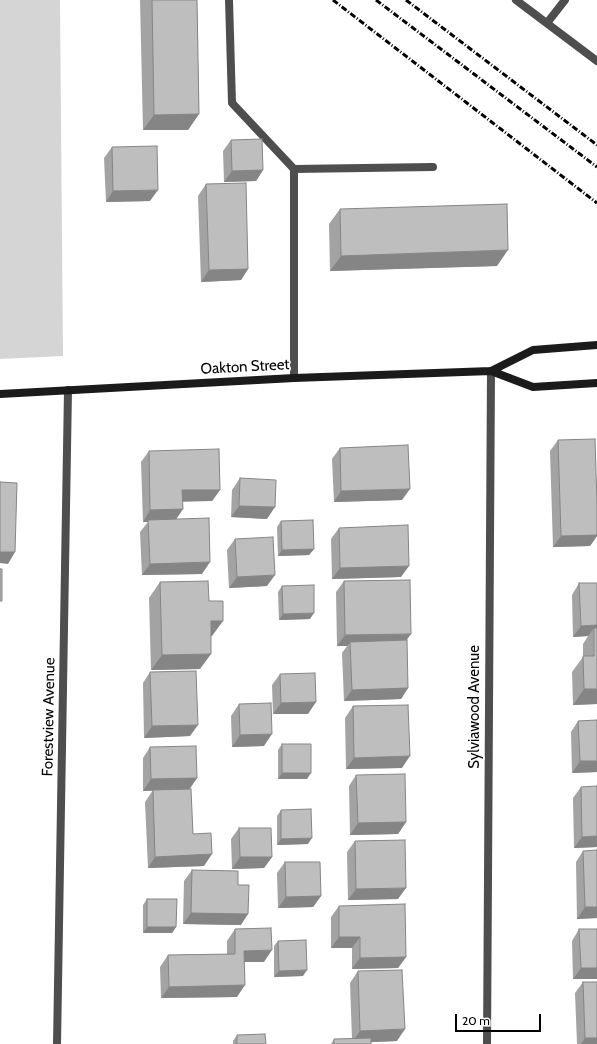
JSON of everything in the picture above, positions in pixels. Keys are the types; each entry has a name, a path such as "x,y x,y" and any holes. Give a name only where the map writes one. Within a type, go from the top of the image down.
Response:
{"main road":[{"name":"Oakton Street","path":"491,371 534,350 597,345"},
{"name":"Oakton Street","path":"0,394 294,378 491,371 533,387 597,383"}],"street":[{"path":"229,0 232,103 294,170 294,378"},
{"path":"516,0 597,61"},
{"path":"547,23 565,0"},
{"path":"294,170 433,167"},
{"name":"Sylviawood Avenue","path":"487,1044 491,371"},
{"name":"Forestview Avenue","path":"57,1044 68,390"}],"shaded area":[{"path":"0,0 60,0 63,356 0,359"}],"building":[{"path":"152,0 197,0 199,114 154,115"},
{"path":"262,139 263,170 232,171 231,140"},
{"path":"157,146 158,190 113,191 112,147"},
{"path":"246,183 248,269 209,270 206,184"},
{"path":"507,204 508,250 341,256 340,209"},
{"path":"595,439 597,535 561,536 558,440"},
{"path":"408,445 410,489 341,491 340,448"},
{"path":"219,449 220,490 182,490 183,509 150,510 149,451"},
{"path":"240,478 276,480 275,507 239,506"},
{"path":"0,482 17,483 15,552 0,552"},
{"path":"209,518 210,562 150,564 148,520"},
{"path":"313,520 314,549 282,550 281,521"},
{"path":"408,525 409,566 340,568 339,528"},
{"path":"273,537 275,575 237,577 235,539"},
{"path":"0,569 2,569 2,601 0,601"},
{"path":"410,580 411,634 345,635 344,581"},
{"path":"208,581 209,601 223,601 223,621 211,621 211,654 162,655 160,582"},
{"path":"579,583 597,583 597,625 581,626"},
{"path":"314,585 314,613 283,614 282,586"},
{"path":"594,628 597,628 597,689 584,689 583,656 594,656"},
{"path":"407,640 408,688 352,690 350,642"},
{"path":"196,671 198,725 152,726 150,672"},
{"path":"315,673 316,702 281,703 280,674"},
{"path":"271,703 272,734 240,735 239,704"},
{"path":"408,705 410,756 354,758 353,706"},
{"path":"597,720 597,761 580,761 578,721"},
{"path":"282,744 311,744 311,773 282,773"},
{"path":"196,746 197,778 151,779 150,747"},
{"path":"405,774 406,822 358,823 356,775"},
{"path":"597,786 597,836 582,837 581,787"},
{"path":"191,789 193,834 211,833 212,854 155,857 153,790"},
{"path":"311,809 312,838 281,839 281,810"},
{"path":"239,828 271,828 272,857 240,857"},
{"path":"405,840 406,888 356,889 355,841"},
{"path":"597,850 597,907 585,907 583,851"},
{"path":"285,862 320,862 321,896 286,897"},
{"path":"192,870 238,871 238,885 249,885 248,914 191,913"},
{"path":"147,899 177,899 176,927 147,927"},
{"path":"405,904 406,957 360,958 360,937 339,937 339,906"},
{"path":"271,928 272,950 244,951 245,985 169,987 168,955 235,954 235,929"},
{"path":"579,929 597,929 597,968 581,968"},
{"path":"306,940 307,970 279,971 278,941"},
{"path":"402,970 405,1029 360,1031 358,971"},
{"path":"583,982 597,982 597,1038 585,1038"},
{"path":"265,1034 266,1044 237,1044 237,1035"},
{"path":"371,1038 371,1044 334,1044 334,1039"}],"railway":[{"path":"333,0 597,203"},
{"path":"376,0 597,167"},
{"path":"406,0 597,145"}]}
